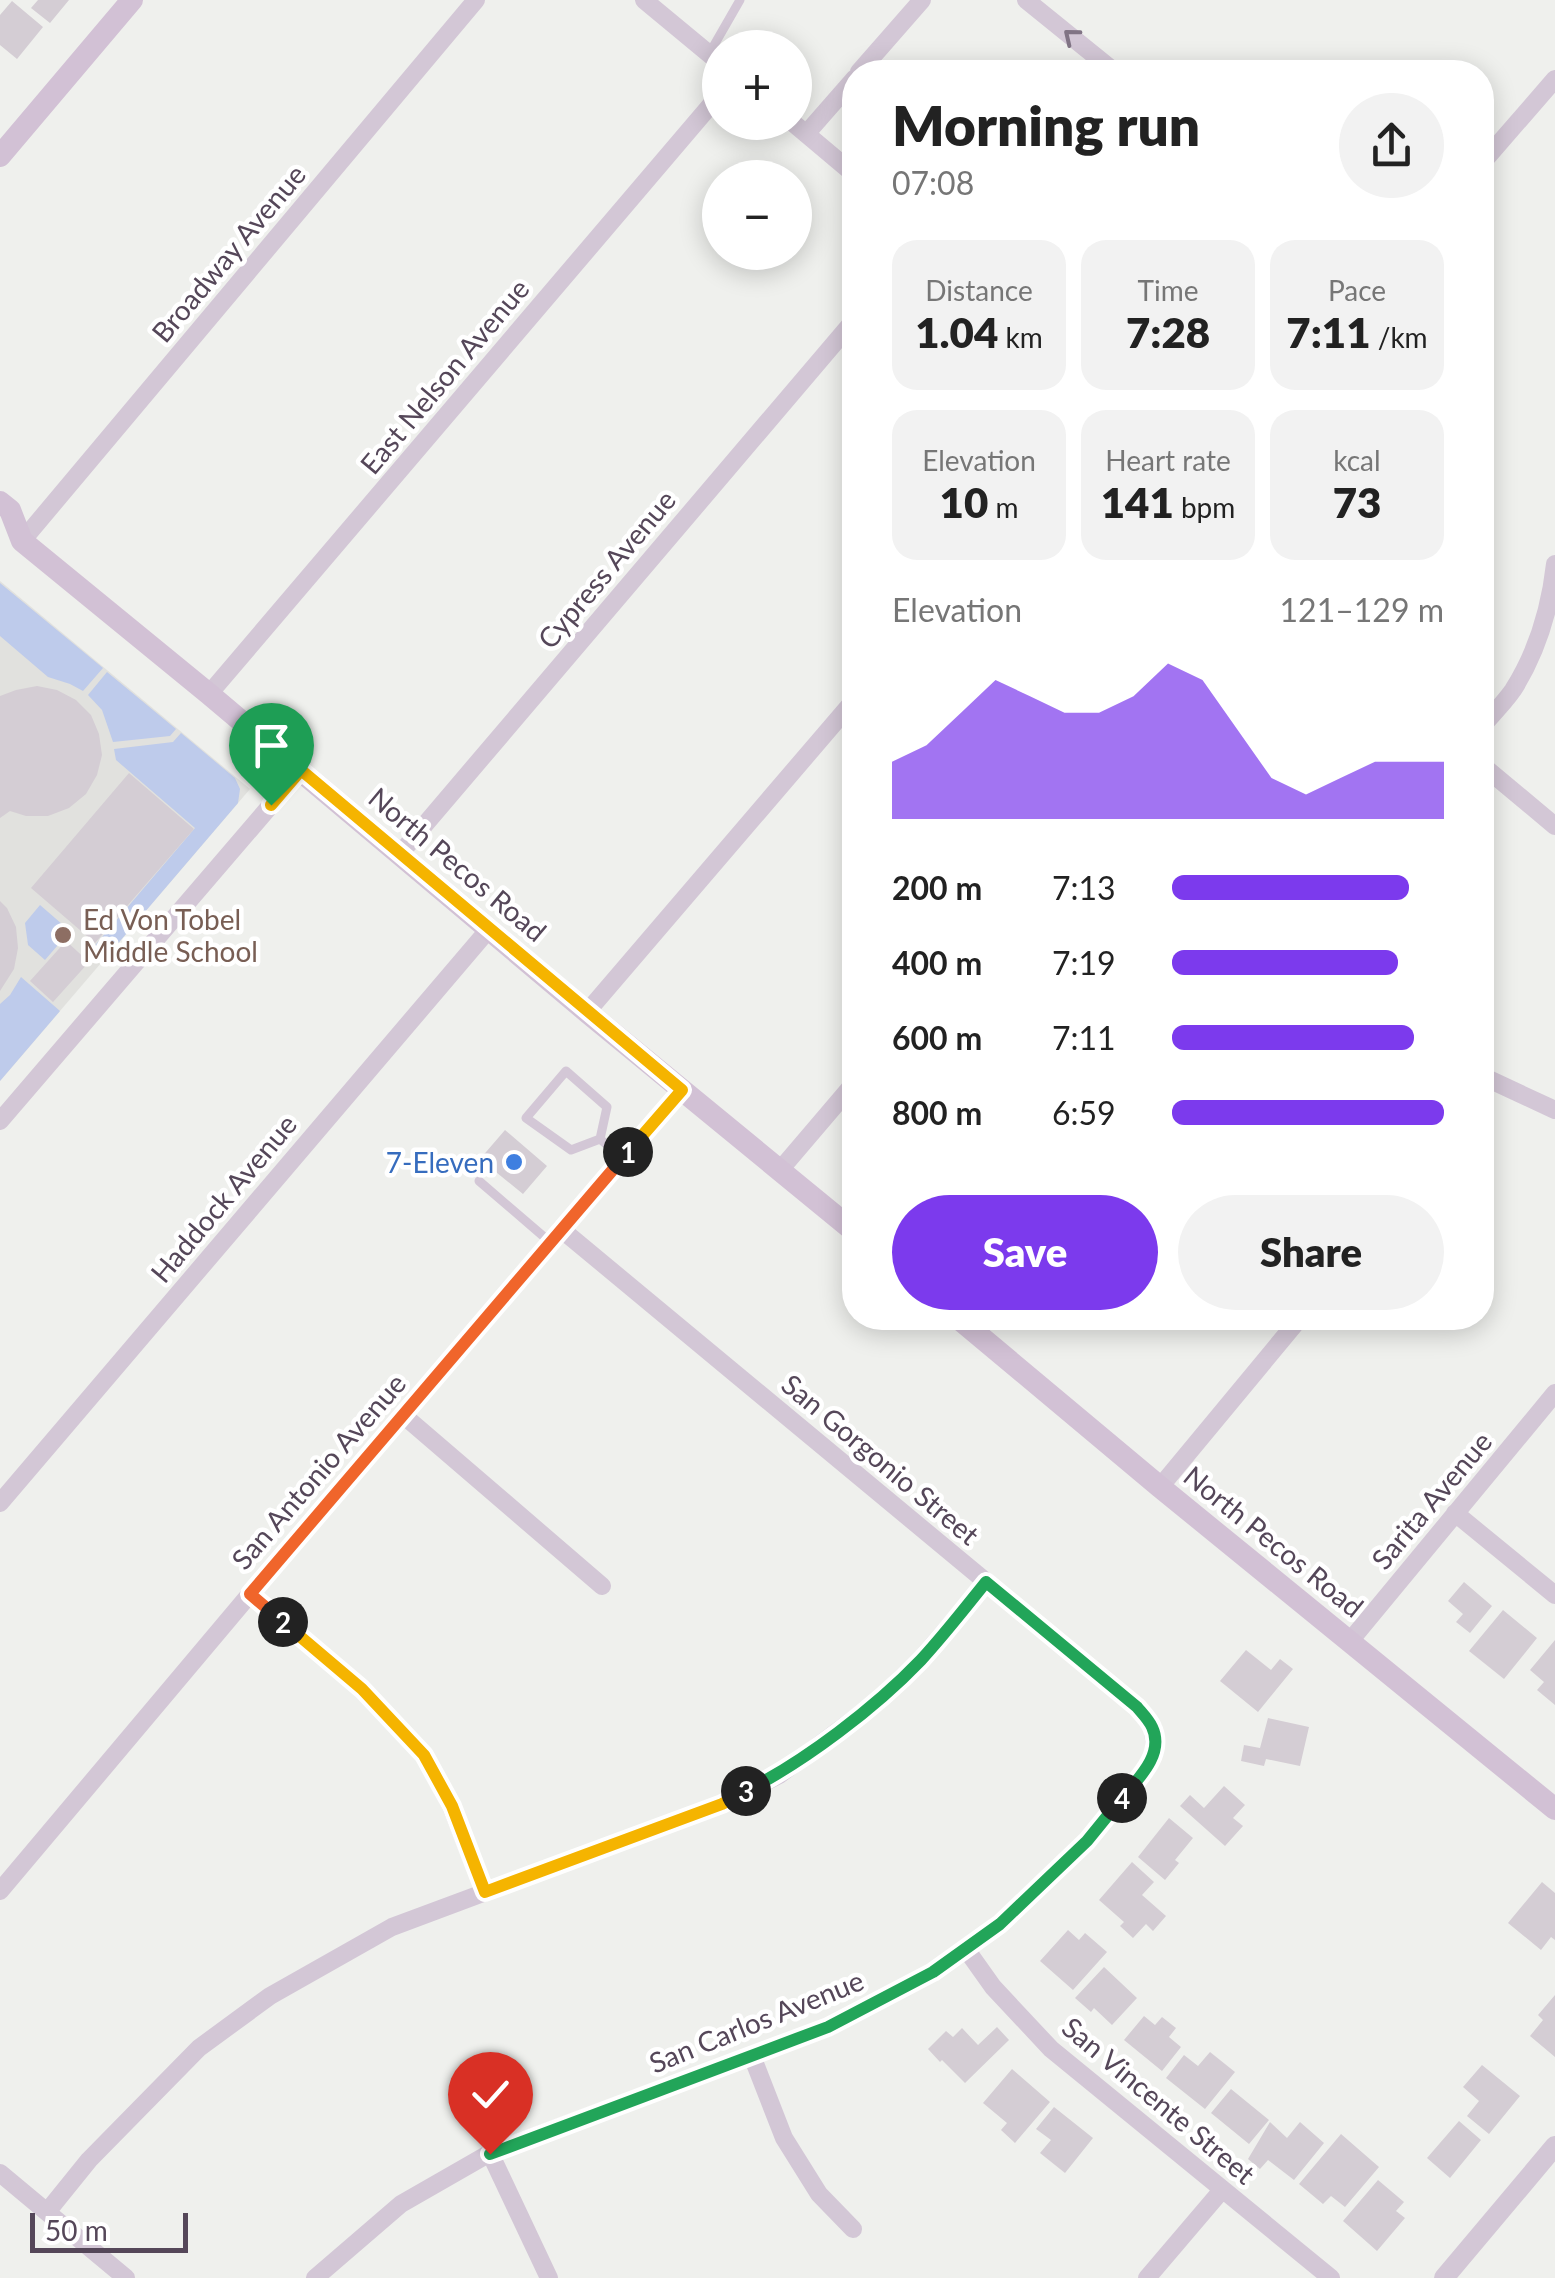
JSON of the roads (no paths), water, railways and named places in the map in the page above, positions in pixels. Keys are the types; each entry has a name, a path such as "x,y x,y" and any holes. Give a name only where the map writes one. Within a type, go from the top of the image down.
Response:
{"main road":[{"path":"0,156 132,0"},
{"name":"North Pecos Road","path":"0,502 10,510 11,541 209,694 842,1221"},
{"name":"North Pecos Road","path":"980,1330 1160,1487 1555,1809"}],"street":[{"name":"Broadway Avenue","path":"11,541 476,0"},
{"path":"644,0 702,48"},
{"path":"870,60 922,0"},
{"path":"1026,0 1100,60"},
{"path":"1494,149 1555,79"},
{"path":"812,116 842,89"},
{"name":"East Nelson Avenue","path":"209,694 702,115"},
{"path":"812,139 842,164"},
{"name":"Cypress Avenue","path":"399,855 842,334"},
{"path":"1494,712 1512,691 1538,642 1552,596 1555,564"},
{"path":"587,1012 842,714"},
{"path":"0,1121 301,770"},
{"path":"1494,775 1555,826"},
{"name":"Haddock Avenue","path":"0,1502 488,929"},
{"path":"1494,1082 1555,1110"},
{"name":"San Antonio Avenue","path":"0,1891 682,1090"},
{"path":"780,1170 842,1097"},
{"name":"San Gorgonio Street","path":"556,1236 1137,1707 1154,1728 1154,1738"},
{"path":"1160,1487 1290,1330"},
{"name":"Sarita Avenue","path":"1350,1641 1555,1393"},
{"path":"402,1415 602,1586"},
{"path":"1456,1513 1555,1594"},
{"path":"47,2212 90,2160 199,2048 270,1996 392,1927 722,1804 779,1775 878,1702 920,1660 986,1582"},
{"path":"250,1594 362,1689 424,1755 452,1806 485,1892"},
{"name":"San Carlos Avenue","path":"315,2278 401,2204 490,2154 828,2027 933,1972 1000,1924 1087,1841 1146,1769 1156,1751 1154,1738"},
{"name":"San Vincente Street","path":"966,1950 993,1987 1051,2048 1331,2278"},
{"path":"752,2056 784,2138 819,2194 853,2229"},
{"path":"1444,2278 1555,2146"},
{"path":"490,2154 549,2278"},
{"path":"0,2173 126,2278"},
{"path":"1147,2278 1222,2190"}],"lane":[{"path":"727,30 740,0"},
{"path":"566,1071 607,1107 600,1139 571,1150 526,1118 566,1071"},
{"path":"600,1139 623,1158"},
{"path":"479,1181 556,1236"}],"place":[{"name":"Ed Von Tobel Middle School","path":"63,935"},
{"name":"7-Eleven","path":"514,1162"}]}
